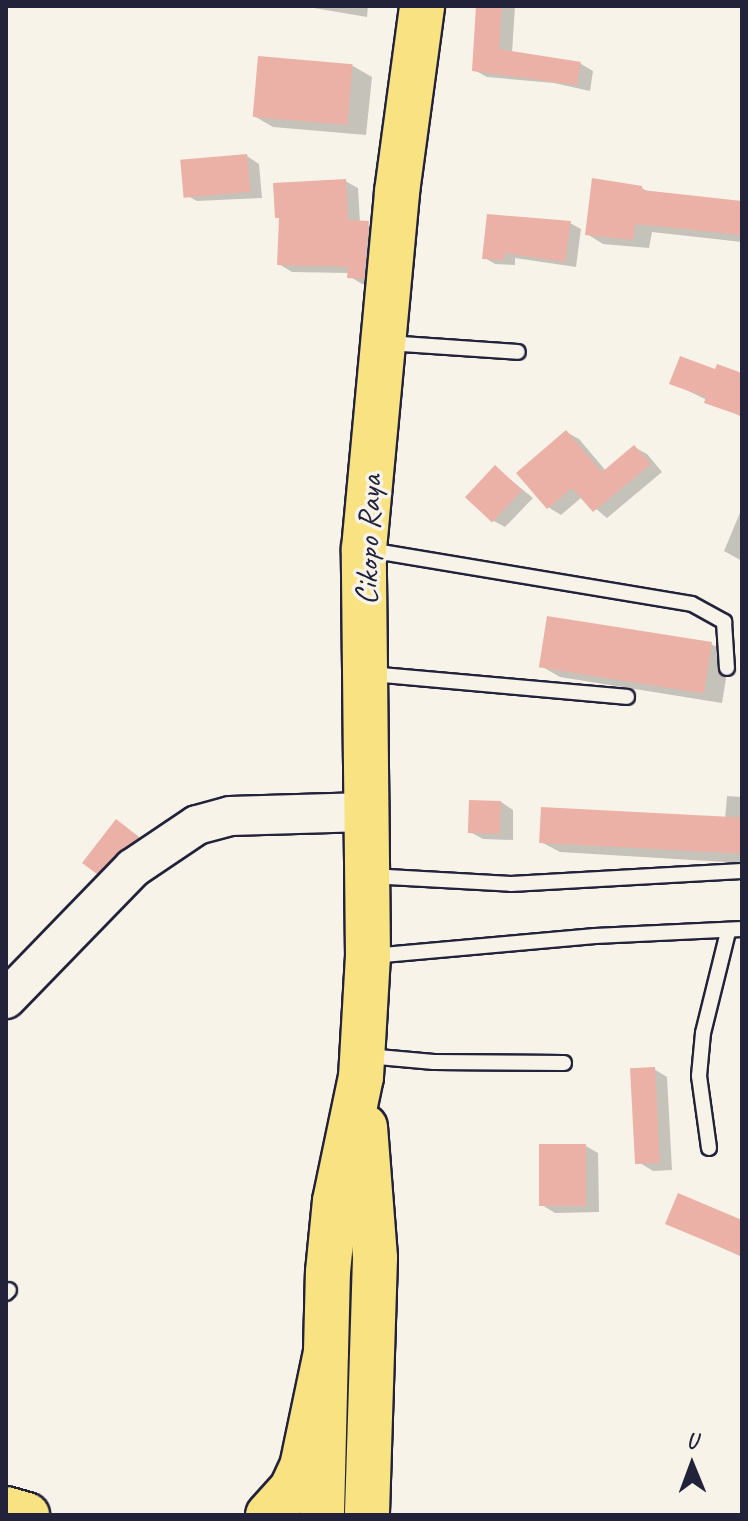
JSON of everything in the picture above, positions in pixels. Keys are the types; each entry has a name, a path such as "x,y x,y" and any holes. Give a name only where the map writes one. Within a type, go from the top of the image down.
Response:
{"highway":[{"name":"Cikopo Raya","path":"362,1066 368,957 364,549 382,343 422,6"},
{"path":"322,1515 328,1272 335,1201 362,1066"},
{"path":"362,1066 375,1258 367,1515"},
{"path":"268,1515 292,1488 302,1467 326,1352"},
{"path":"6,1509 27,1515"}],"street":[{"path":"6,999 133,868 197,825 230,816 366,812"}],"lane":[{"path":"382,343 518,352"},
{"path":"364,549 692,604 724,622 727,668"},
{"path":"366,673 627,697"},
{"path":"365,876 511,884 742,871"},
{"path":"368,957 595,936 735,930 703,1033 699,1076 709,1148"},
{"path":"362,1066 434,1062 564,1063"}],"building":[{"path":"476,6 502,6 499,49 581,62 577,85 472,71"},
{"path":"258,56 353,64 347,125 253,117"},
{"path":"247,154 250,192 184,198 180,160"},
{"path":"592,178 642,186 642,190 742,201 742,235 636,224 633,240 585,235"},
{"path":"346,179 348,220 369,221 364,279 347,278 348,267 277,265 279,218 275,218 273,183"},
{"path":"487,214 571,221 565,262 505,253 504,260 482,259"},
{"path":"680,356 715,369 717,364 742,373 742,416 704,403 706,397 669,384"},
{"path":"566,430 602,472 634,445 651,464 593,512 572,488 547,509 516,473"},
{"path":"495,465 522,490 492,522 465,497"},
{"path":"547,616 712,642 704,693 539,667"},
{"path":"469,800 501,801 500,834 468,833"},
{"path":"541,807 742,818 740,853 539,843"},
{"path":"116,819 139,837 97,874 82,863"},
{"path":"655,1067 660,1163 635,1164 630,1068"},
{"path":"539,1144 586,1144 586,1206 539,1206"},
{"path":"678,1193 742,1220 742,1256 665,1224"}]}
